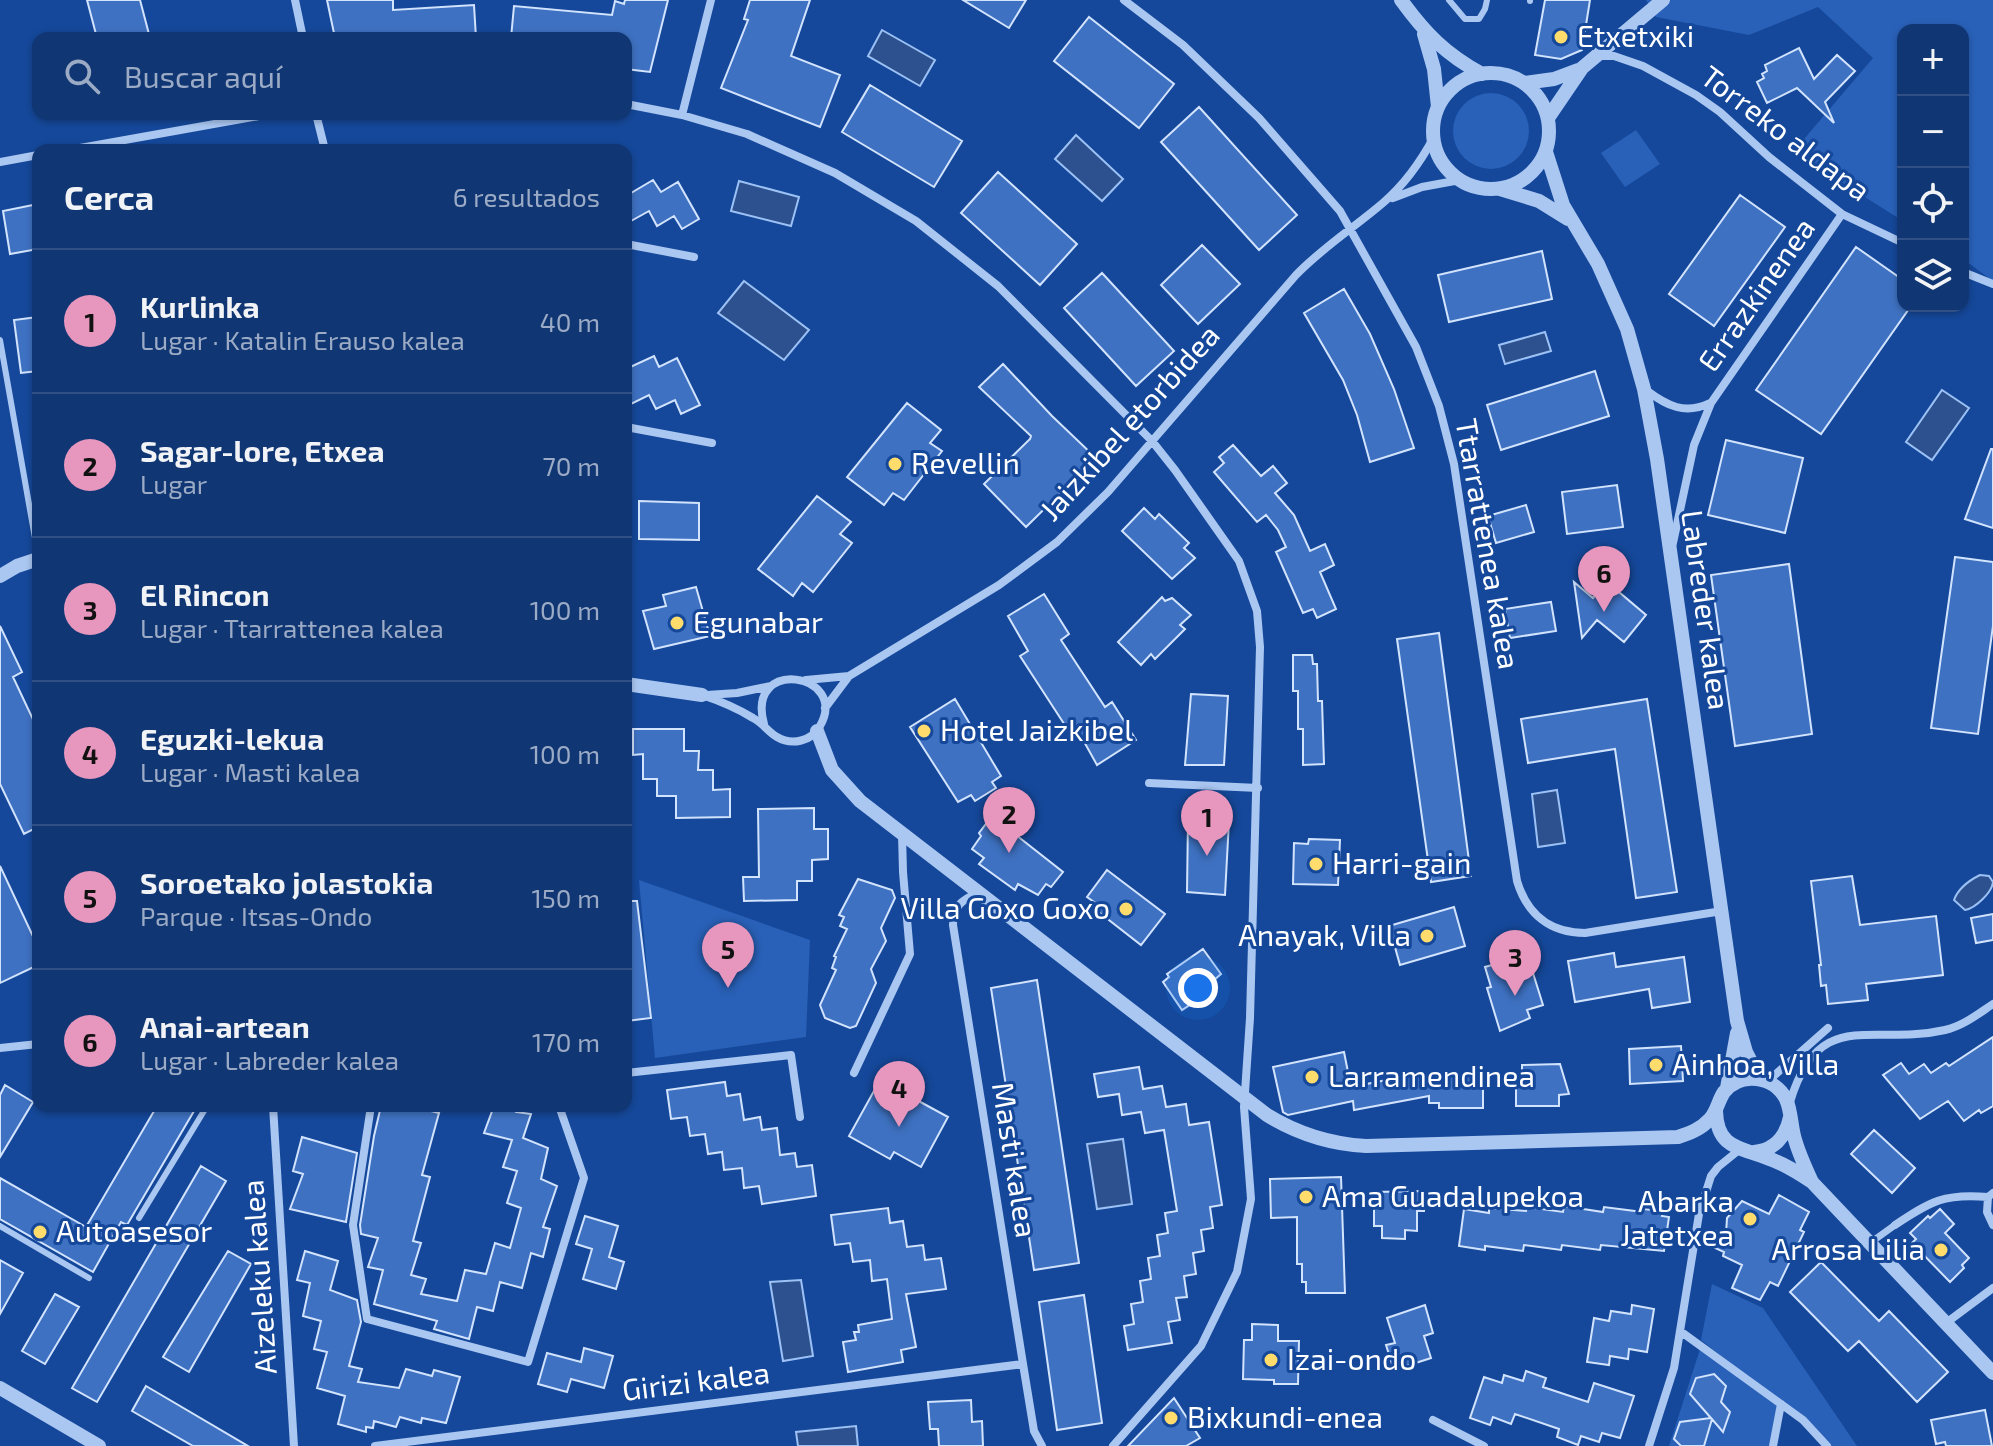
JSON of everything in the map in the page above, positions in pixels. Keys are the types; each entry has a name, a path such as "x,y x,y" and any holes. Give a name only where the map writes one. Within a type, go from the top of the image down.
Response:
{"street":[{"path":"295,0 302,32"},
{"path":"682,115 711,0"},
{"name":"Ttarrattenea kalea","path":"1124,0 1183,45 1259,118 1351,228 1416,347 1439,406 1454,464 1517,881 1525,903 1541,920 1561,931 1573,933 1722,911"},
{"path":"1401,0 1423,31 1450,55 1482,74 1511,77 1524,83 1543,105 1548,118 1546,152 1527,177 1500,189 1486,189 1460,180 1442,162 1434,137 1434,122 1439,108 1456,86 1482,74"},
{"path":"1548,118 1587,64 1663,0"},
{"path":"1423,31 1434,69 1439,108"},
{"name":"Torreko aldapa","path":"1587,64 1603,55 1614,56 1643,66 1683,87 1720,112 1769,157 1842,214 1897,240"},
{"path":"1524,83 1554,79 1587,64"},
{"path":"632,105 682,115 747,134 835,173 916,221 998,286 1152,441 1239,561 1257,611 1260,647 1258,788 1244,1098 1251,1199 1237,1272 1201,1346 1113,1446"},
{"path":"102,144 236,120"},
{"path":"318,120 324,144"},
{"name":"Jaizkibel etorbidea","path":"702,695 764,724 774,736 789,741 805,740 817,731 825,708 849,676 999,585 1038,558 1083,518 1310,260 1385,202 1412,172 1434,137"},
{"name":"Labreder kalea","path":"1546,152 1556,188 1598,264 1627,329 1644,389 1737,1021 1746,1052 1764,1080"},
{"path":"0,162 32,156"},
{"name":"Jaizkibel etorbidea","path":"1385,202 1422,187 1460,180"},
{"name":"Labreder kalea","path":"1500,189 1539,201 1572,221"},
{"name":"Errazkinenea","path":"1670,553 1694,445 1711,403 1842,214"},
{"path":"632,245 694,257"},
{"path":"1969,274 1993,284"},
{"name":"Errazkinenea","path":"1644,389 1677,408 1695,409 1711,403"},
{"path":"632,428 712,443"},
{"path":"0,576 32,560"},
{"name":"Jaizkibel etorbidea","path":"632,685 702,695 737,693 791,678 805,680 849,676"},
{"path":"805,680 819,691 825,708"},
{"path":"764,724 762,704 771,686"},
{"path":"817,731 825,757 840,781 860,801 1244,1098 1298,1132 1332,1142 1366,1146 1678,1137 1699,1128 1716,1111 1727,1088 1743,1080 1764,1080 1777,1088 1789,1112 1799,1151 1812,1182"},
{"path":"1149,783 1258,788"},
{"path":"854,1073 910,954 902,834"},
{"name":"Masti kalea","path":"979,893 958,904 953,914 953,925 1034,1431 1042,1446"},
{"path":"1649,1446 1674,1368 1699,1214 1711,1176 1718,1167 1745,1151 1762,1151 1782,1138 1801,1070 1809,1058 1830,1040 1849,1036 1942,1031 1964,1023 1993,1004"},
{"name":"Labreder kalea","path":"1727,1088 1735,1055 1737,1021"},
{"path":"1764,1080 1828,1028 1830,1040"},
{"path":"0,1048 32,1045"},
{"path":"632,1072 791,1055 800,1117"},
{"path":"1716,1111 1723,1138 1812,1182 1993,1373"},
{"name":"Aizeleku kalea","path":"273,1112 294,1446"},
{"path":"370,1112 353,1225 367,1319 528,1362 584,1178 561,1112"},
{"path":"1870,1243 1928,1203 1959,1194 1991,1195 1987,1212 1993,1225"},
{"path":"1946,1323 1993,1288"},
{"path":"1680,1331 1803,1420 1827,1446"},
{"name":"Girizi kalea","path":"375,1446 1023,1364"},
{"path":"0,1388 99,1446"},
{"path":"1773,1446 1781,1404"},
{"path":"1433,1420 1484,1446"}],"lane":[{"path":"1449,0 1465,19 1479,19 1487,0"},
{"path":"0,340 32,523"},
{"path":"139,1218 203,1112"},
{"path":"0,1226 89,1278"}],"shaded area":[{"path":"1646,0 1993,0 1993,281 1969,263 1969,24 1897,24 1897,217 1793,152 1873,58 1818,7 1749,35 1656,17"},
{"path":"882,30 935,60 920,86 868,56"},
{"path":"1491,93 1505,96 1518,104 1526,117 1529,131 1526,145 1518,158 1505,166 1491,169 1477,166 1464,158 1456,145 1453,131 1456,117 1464,104 1477,96"},
{"path":"1636,130 1660,164 1625,187 1601,153"},
{"path":"1076,135 1123,179 1102,201 1055,159"},
{"path":"739,181 799,197 791,226 731,211"},
{"path":"744,281 809,330 784,360 718,313"},
{"path":"1545,332 1551,351 1505,364 1499,345"},
{"path":"1942,390 1969,408 1932,460 1906,442"},
{"path":"1557,790 1565,843 1538,847 1532,794"},
{"path":"1980,875 1989,876 1992,886 1978,903 1965,910 1954,900 1965,885"},
{"path":"639,880 810,940 806,1037 655,1058"},
{"path":"1123,1139 1132,1204 1097,1209 1087,1144"},
{"path":"801,1280 813,1356 783,1361 770,1282"},
{"path":"1712,1284 1763,1308 1857,1446 1830,1446 1782,1403 1770,1446 1669,1446 1701,1346 1777,1400 1701,1340"},
{"path":"856,1426 858,1446 798,1446 796,1432"}],"building":[{"path":"87,0 140,0 148,32 95,32"},
{"path":"327,0 393,0 393,10 474,5 476,32 334,32"},
{"path":"625,0 668,0 650,72 632,70 632,32 512,32 514,6 612,15 615,1 624,4"},
{"path":"750,0 810,0 791,56 840,75 820,127 721,88 748,20 744,19"},
{"path":"963,0 1026,0 1009,28"},
{"name":"Etxetxiki","path":"1545,0 1590,0 1582,50 1561,59 1535,55"},
{"path":"1089,17 1174,84 1139,128 1054,61"},
{"path":"1799,48 1814,79 1837,55 1855,71 1825,102 1834,123 1797,88 1767,103 1757,82 1764,78 1762,74 1767,71 1765,65"},
{"path":"870,85 962,141 934,187 842,132"},
{"path":"1199,107 1297,215 1259,250 1161,142"},
{"path":"998,172 1077,244 1040,285 961,213"},
{"path":"653,180 661,192 678,182 699,219 682,229 674,216 657,226 649,211 632,220 632,192"},
{"path":"1740,195 1785,227 1714,326 1669,294"},
{"path":"32,205 32,250 10,254 3,211"},
{"path":"1202,245 1240,284 1198,324 1161,285"},
{"path":"1856,247 1897,276 1897,312 1907,312 1821,434 1756,390"},
{"path":"1542,251 1552,299 1449,322 1438,275"},
{"path":"1102,273 1174,351 1136,386 1064,308"},
{"path":"1344,289 1370,334 1394,389 1414,448 1370,462 1343,380 1304,313"},
{"path":"32,318 32,372 21,373 14,320"},
{"path":"654,356 659,367 677,358 700,405 681,414 675,400 656,409 649,395 632,404 632,366"},
{"path":"1003,364 1096,458 1026,527 984,484 1031,436 979,387"},
{"path":"1595,371 1609,416 1501,450 1487,405"},
{"name":"Revellin","path":"907,403 941,430 930,443 942,451 904,500 893,493 884,505 847,477"},
{"path":"1726,440 1803,458 1785,533 1708,515"},
{"path":"1233,445 1261,476 1273,466 1287,483 1275,493 1294,515 1310,551 1325,544 1334,565 1320,572 1336,609 1317,618 1313,609 1303,613 1276,552 1286,547 1278,530 1266,515 1257,522 1214,472 1224,463 1219,457"},
{"path":"1993,449 1993,528 1965,519"},
{"path":"1617,485 1623,527 1567,534 1562,492"},
{"name":"Revellin","path":"817,496 851,522 840,534 852,543 813,592 802,583 793,596 758,569"},
{"path":"639,501 699,503 699,540 639,539"},
{"path":"1526,505 1534,532 1496,543 1488,516"},
{"path":"1144,508 1155,519 1159,514 1189,543 1184,548 1195,558 1172,579 1122,531"},
{"path":"1955,557 1993,562 1993,626 1978,734 1931,728"},
{"path":"1789,564 1812,734 1735,746 1711,575"},
{"path":"1574,582 1593,598 1607,582 1646,615 1624,642 1597,620 1582,638"},
{"name":"Egunabar","path":"696,587 710,636 654,649 643,611 666,606 663,595"},
{"path":"1044,594 1069,634 1061,640 1105,707 1112,702 1136,740 1097,765 1077,729 1070,733 1020,656 1028,651 1008,616"},
{"path":"1162,597 1165,601 1172,598 1191,615 1180,625 1185,629 1155,659 1151,654 1141,665 1118,642"},
{"path":"1551,602 1556,631 1510,638 1505,609"},
{"path":"0,626 22,672 13,677 32,717 32,830 24,834 0,784"},
{"path":"1439,633 1471,876 1431,882 1397,639"},
{"path":"1293,655 1312,655 1313,664 1317,664 1318,701 1322,701 1324,764 1303,765 1303,729 1298,729 1298,691 1293,691"},
{"path":"1191,694 1228,696 1224,765 1185,765"},
{"path":"955,699 1001,776 992,782 996,788 975,801 971,795 958,802 910,727"},
{"path":"1647,699 1677,892 1636,898 1615,749 1528,763 1521,719"},
{"path":"633,729 684,729 684,751 699,751 698,770 713,770 713,790 730,789 730,817 676,818 676,796 657,796 657,779 643,779 643,754 633,755"},
{"path":"814,808 814,829 828,829 828,859 812,860 812,881 797,881 797,900 744,901 743,877 759,877 758,809"},
{"path":"992,816 1063,872 1051,887 1046,884 1038,895 1018,884 1015,890 979,864 984,858 972,849"},
{"path":"1188,818 1229,821 1225,895 1187,892"},
{"name":"Harri-gain","path":"1309,839 1340,840 1338,885 1293,884 1294,843 1308,844"},
{"path":"0,866 32,934 32,968 0,983"},
{"name":"Villa Goxo Goxo","path":"1107,870 1165,914 1141,945 1091,906 1094,902 1087,897"},
{"path":"1852,876 1860,925 1936,916 1943,975 1866,984 1868,1000 1828,1004 1826,985 1821,986 1811,881"},
{"path":"858,879 892,890 895,898 881,928 886,941 871,969 876,983 856,1026 850,1028 825,1018 820,1005 836,970 832,968 834,956 847,929 840,926 844,917 839,915"},
{"path":"632,901 637,901 651,1018 632,1020"},
{"name":"Anayak, Villa","path":"1454,907 1465,946 1400,965 1389,926"},
{"path":"1993,914 1993,940 1976,943 1971,918"},
{"path":"1203,949 1221,974 1213,981 1217,987 1182,1010 1163,982 1169,977 1167,974"},
{"path":"1614,953 1616,967 1684,957 1690,1002 1652,1008 1649,989 1575,1002 1568,961"},
{"path":"1509,960 1515,979 1533,973 1543,1005 1527,1010 1530,1018 1500,1031 1487,988 1491,987 1485,967"},
{"path":"1037,980 1079,1263 1034,1270 991,988"},
{"path":"1993,1037 1993,1106 1981,1113 1979,1110 1964,1121 1948,1101 1920,1119 1883,1075 1901,1063 1909,1074 1924,1064 1931,1073 1946,1063 1949,1066"},
{"name":"Ainhoa, Villa","path":"1681,1046 1683,1081 1630,1084 1629,1049"},
{"path":"1344,1052 1351,1087 1407,1076 1483,1076 1483,1108 1439,1108 1439,1103 1429,1103 1429,1096 1354,1110 1353,1101 1288,1115 1283,1112 1273,1067"},
{"path":"1560,1064 1569,1094 1559,1095 1559,1106 1516,1106 1516,1084 1522,1084 1522,1065"},
{"path":"1139,1067 1143,1089 1162,1086 1166,1107 1186,1104 1189,1125 1209,1122 1222,1205 1210,1207 1213,1228 1201,1230 1204,1251 1193,1253 1196,1274 1184,1276 1187,1297 1176,1298 1180,1320 1168,1322 1172,1343 1128,1350 1124,1326 1134,1324 1131,1304 1143,1302 1140,1281 1151,1279 1148,1258 1160,1256 1157,1235 1168,1233 1165,1213 1177,1211 1164,1130 1145,1133 1141,1112 1122,1115 1119,1094 1098,1097 1094,1074"},
{"path":"880,1080 948,1117 921,1167 894,1152 890,1159 849,1136"},
{"path":"725,1082 727,1096 740,1094 744,1120 760,1117 762,1130 777,1128 780,1155 795,1153 797,1167 812,1165 816,1196 762,1204 759,1186 744,1188 742,1168 724,1170 722,1152 708,1154 705,1134 690,1136 687,1117 671,1119 667,1090"},
{"path":"5,1085 32,1104 0,1157 0,1095"},
{"path":"153,1112 193,1112 127,1225 121,1222 93,1272 0,1219 0,1178 86,1227"},
{"path":"380,1112 439,1113 422,1175 430,1177 413,1241 421,1243 411,1275 426,1279 421,1294 457,1301 465,1270 486,1274 495,1243 510,1248 521,1208 507,1203 517,1171 503,1167 512,1140 484,1133 492,1112 531,1114 523,1138 548,1148 541,1179 557,1186 543,1227 550,1229 543,1257 531,1253 522,1288 500,1282 493,1311 477,1307 469,1339 434,1329 437,1321 374,1304 383,1270 368,1267 378,1238 361,1234 360,1225"},
{"path":"1874,1130 1915,1168 1892,1193 1851,1154"},
{"path":"302,1137 357,1153 346,1222 290,1209 303,1174 293,1171"},
{"path":"201,1166 226,1181 97,1402 72,1388"},
{"path":"1341,1177 1345,1293 1306,1293 1306,1282 1302,1282 1302,1264 1297,1264 1297,1217 1271,1218 1270,1179"},
{"path":"1425,1191 1424,1211 1417,1211 1417,1231 1405,1230 1405,1239 1382,1238 1382,1226 1374,1226 1374,1192"},
{"path":"1779,1195 1809,1212 1800,1230 1804,1232 1778,1286 1770,1282 1760,1300 1732,1288 1742,1265 1723,1256 1724,1252 1715,1248 1717,1231 1726,1234 1727,1218 1742,1201 1769,1214"},
{"path":"1564,1206 1603,1212 1604,1207 1663,1211 1662,1216 1669,1217 1664,1251 1601,1245 1600,1250 1562,1245 1561,1250 1524,1245 1523,1251 1459,1246 1464,1209 1489,1213 1489,1208 1526,1211 1527,1207 1563,1212"},
{"path":"888,1208 890,1223 903,1221 907,1247 923,1245 925,1260 941,1258 946,1289 906,1294 916,1347 901,1350 903,1362 848,1372 843,1342 856,1340 854,1332 859,1332 858,1325 892,1319 887,1279 872,1281 870,1260 853,1262 850,1243 835,1245 831,1215"},
{"name":"Arrosa Lilia","path":"1940,1209 1954,1224 1945,1233 1969,1258 1950,1282 1912,1243 1916,1239 1910,1233"},
{"path":"585,1216 618,1226 609,1257 624,1262 616,1289 583,1279 592,1249 576,1244"},
{"path":"228,1251 251,1264 189,1372 163,1357"},
{"path":"305,1251 338,1261 330,1290 357,1300 361,1322 349,1366 362,1369 358,1382 399,1388 406,1369 432,1376 434,1370 460,1377 446,1423 422,1418 421,1423 400,1417 396,1427 374,1421 373,1428 366,1427 366,1432 338,1424 345,1396 317,1388 327,1352 314,1349 321,1321 303,1316 310,1283 297,1280"},
{"path":"0,1260 23,1273 0,1314"},
{"path":"1821,1262 1879,1321 1889,1311 1948,1372 1917,1402 1859,1341 1848,1351 1790,1292"},
{"path":"55,1294 79,1307 45,1364 22,1351"},
{"path":"1084,1295 1102,1423 1057,1430 1039,1302"},
{"path":"1425,1305 1433,1333 1424,1336 1431,1358 1394,1370 1386,1345 1395,1343 1387,1318"},
{"path":"1632,1305 1654,1309 1647,1352 1629,1349 1628,1359 1610,1356 1609,1365 1587,1362 1594,1318 1609,1321 1611,1311 1631,1314"},
{"name":"Izai-ondo","path":"1252,1324 1278,1325 1278,1341 1299,1341 1298,1384 1243,1379 1244,1340 1252,1340"},
{"path":"584,1348 613,1356 604,1388 571,1379 567,1392 538,1384 547,1353 581,1362"},
{"path":"1526,1371 1546,1378 1543,1387 1588,1402 1594,1383 1634,1396 1620,1438 1602,1433 1599,1442 1581,1436 1578,1445 1557,1437 1559,1429 1515,1414 1511,1424 1493,1417 1490,1425 1470,1418 1484,1377 1502,1383 1504,1375 1523,1381"},
{"path":"1714,1374 1726,1386 1721,1402 1730,1412 1723,1432 1712,1419 1704,1446 1681,1446 1674,1439 1680,1422 1711,1418 1690,1394 1696,1378"},
{"path":"146,1386 248,1446 193,1446 132,1411"},
{"name":"Bixkundi-enea","path":"1174,1398 1200,1438 1186,1446 1128,1446"},
{"path":"971,1400 972,1422 982,1421 983,1446 939,1446 938,1429 930,1429 928,1402"},
{"path":"1985,1410 1992,1446 1936,1444 1931,1420"}],"place":[{"name":"Etxetxiki","path":"1561,37"},
{"name":"Revellin","path":"895,464"},
{"name":"Anai-artean","path":"1604,612"},
{"name":"Egunabar","path":"677,623"},
{"name":"Hotel Jaizkibel","path":"924,731"},
{"name":"Sagar-lore, Etxea","path":"1009,853"},
{"name":"Kurlinka","path":"1207,856"},
{"name":"Harri-gain","path":"1316,864"},
{"name":"Villa Goxo Goxo","path":"1126,909"},
{"name":"Anayak, Villa","path":"1427,936"},
{"name":"Soroetako jolastokia","path":"728,988"},
{"name":"El Rincon","path":"1515,996"},
{"name":"Ainhoa, Villa","path":"1656,1065"},
{"name":"Larramendinea","path":"1312,1077"},
{"name":"Eguzki-lekua","path":"899,1127"},
{"name":"Ama Guadalupekoa","path":"1306,1197"},
{"name":"Abarka Jatetxea","path":"1750,1219"},
{"name":"Autoasesor","path":"40,1232"},
{"name":"Arrosa Lilia","path":"1941,1250"},
{"name":"Izai-ondo","path":"1271,1360"},
{"name":"Bixkundi-enea","path":"1171,1418"}]}
